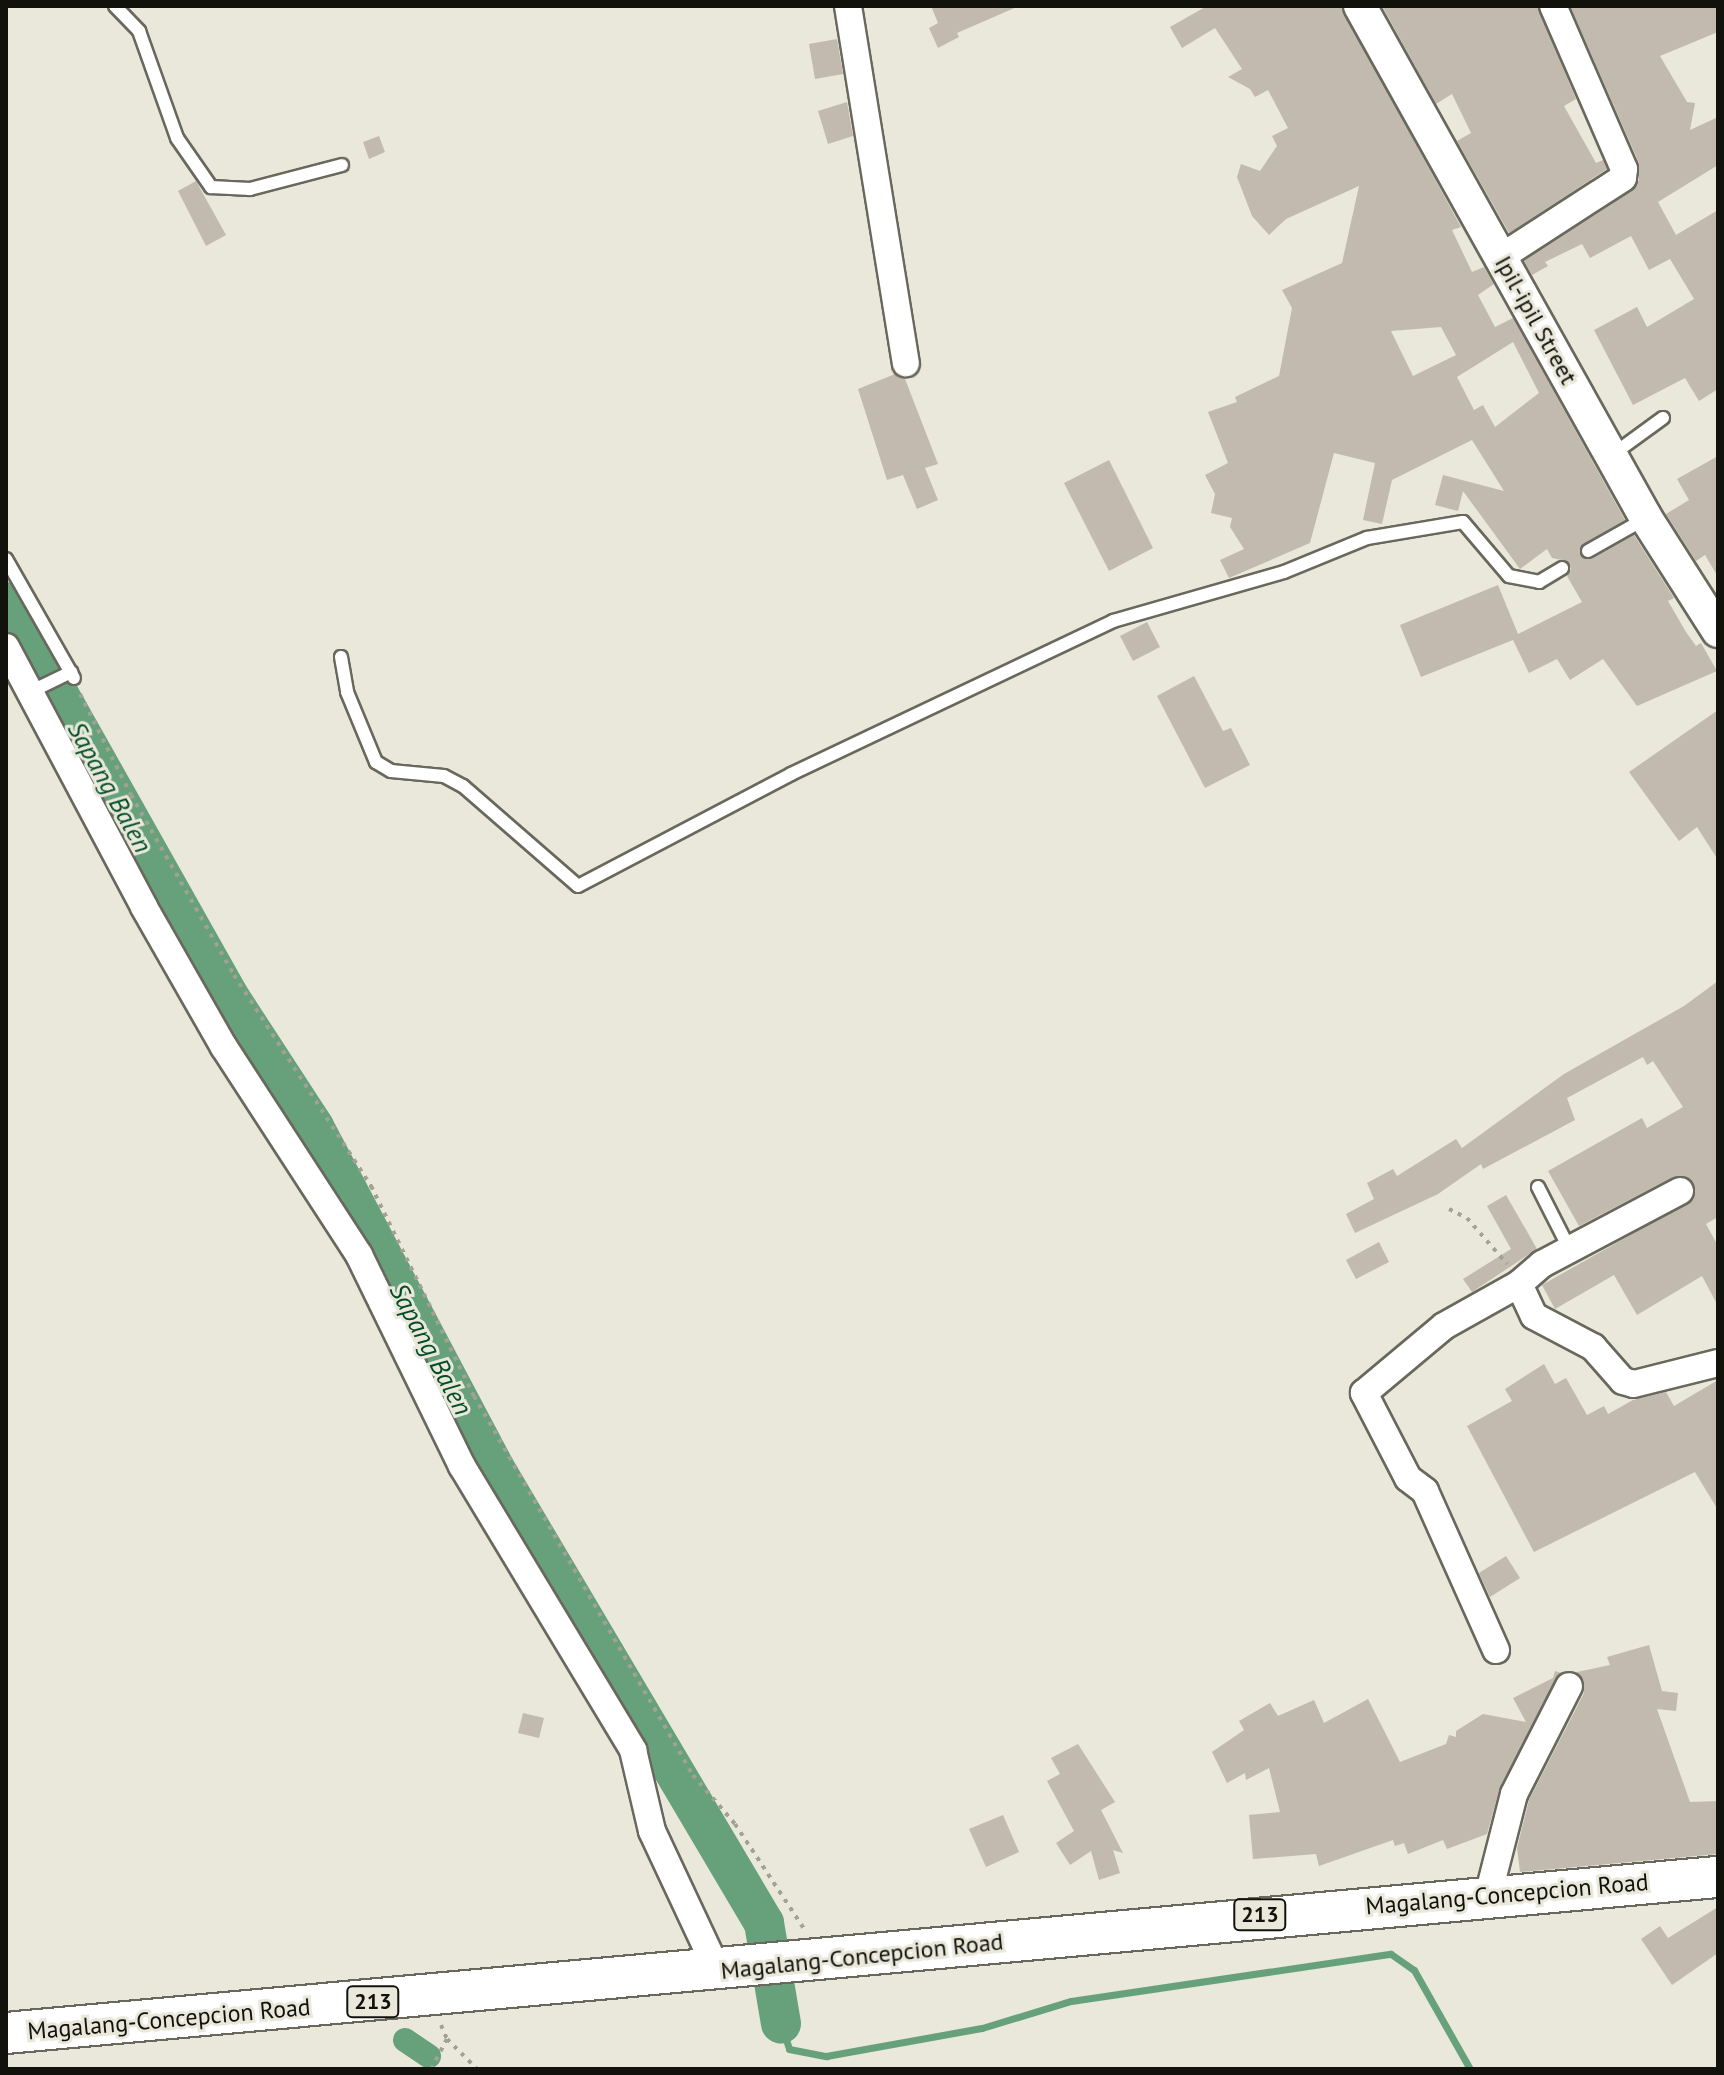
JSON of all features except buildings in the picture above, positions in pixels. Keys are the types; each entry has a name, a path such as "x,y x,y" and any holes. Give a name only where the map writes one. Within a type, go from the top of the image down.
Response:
{"main road":[{"name":"Magalang-Concepcion Road","path":"6,2033 730,1971 1170,1923 1718,1877"}],"street":[{"path":"848,6 906,363"},
{"name":"Ipil-ipil Street","path":"1360,6 1646,518 1718,631"},
{"path":"1501,257 1623,178 1624,169 1553,6"},
{"path":"6,647 27,694 224,1047 359,1255 462,1466 633,1750 652,1831 730,1971"},
{"path":"1496,1650 1425,1491 1408,1478 1364,1393 1444,1326 1570,1250 1680,1191"},
{"path":"1519,1281 1534,1316 1593,1347 1623,1381 1634,1384 1718,1363"},
{"path":"1488,1896 1514,1794 1569,1686"}],"lane":[{"path":"115,6 139,31 177,138 211,187 250,189 342,165"},
{"path":"1612,455 1663,418"},
{"path":"1588,551 1646,518"},
{"path":"341,657 347,692 376,762 391,771 444,776 463,786 578,886 791,774 1113,621 1284,572 1367,538 1463,522 1509,576 1539,582 1562,568"},
{"path":"6,559 72,675 27,694"},
{"path":"1538,1187 1570,1250"}],"path":[{"path":"72,675 131,795 234,975 371,1186 474,1396 693,1775 735,1824 815,1962"},
{"path":"1449,1209 1467,1218 1519,1281"},
{"path":"429,1997 447,2039 477,2069"},
{"path":"431,2069 447,2039"}],"waterway":[{"name":"Sapang Balen","path":"6,602 48,676"},
{"name":"Sapang Balen","path":"53,684 228,995 314,1127 491,1462 764,1923 781,2024"},
{"path":"781,2024 789,2049 826,2056 982,2028 1071,2001 1391,1954 1414,1970 1470,2069"},
{"path":"405,2040 429,2056"}]}
